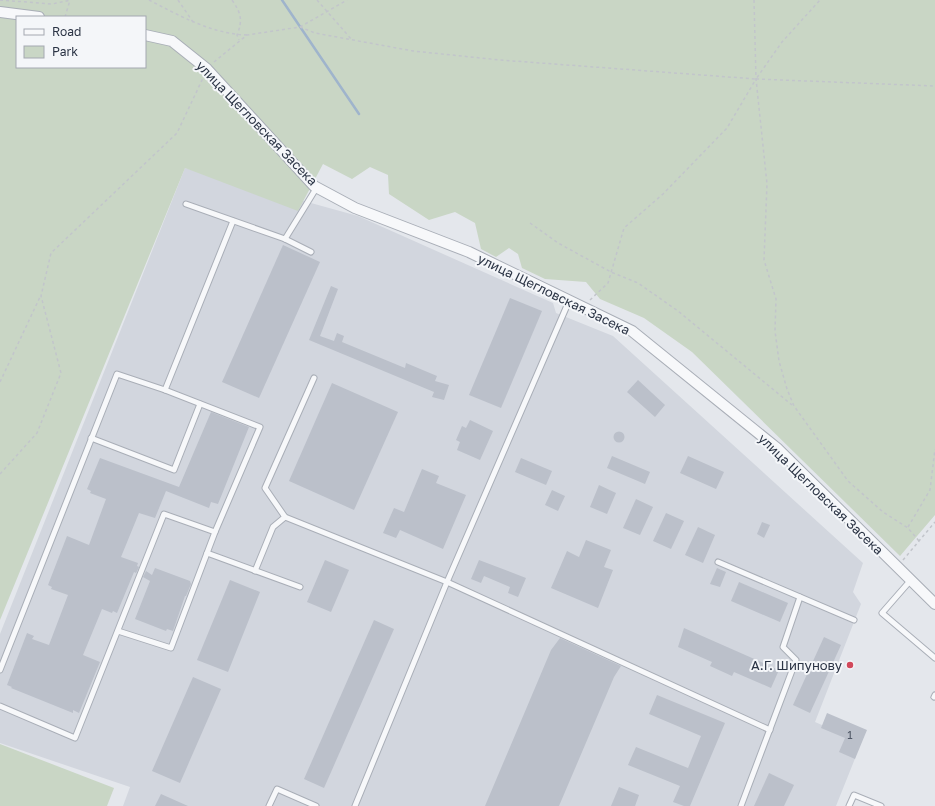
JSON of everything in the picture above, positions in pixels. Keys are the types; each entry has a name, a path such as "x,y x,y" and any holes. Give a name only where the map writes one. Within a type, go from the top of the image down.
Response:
{"street":[{"path":"0,12 31,16"},
{"name":"улица Щегловская Засека","path":"146,35 172,41 207,68 281,152 317,187 355,208 469,252 632,331 778,449 897,567 917,584 935,604"}],"lane":[{"path":"285,239 317,187"},
{"path":"186,204 285,239 311,252"},
{"path":"165,390 233,221"},
{"path":"355,806 447,582 569,301"},
{"path":"0,670 116,374 165,390 260,427 215,532 171,648 118,631"},
{"path":"314,378 265,488 286,517 447,582 770,730"},
{"path":"91,438 174,470 200,404"},
{"path":"0,706 76,738 164,514 215,532"},
{"path":"255,570 273,527 286,517"},
{"path":"207,553 300,587"},
{"path":"718,562 854,620"},
{"path":"917,584 882,613 935,658"},
{"path":"741,806 796,660 782,647 800,597"},
{"path":"269,806 277,789 316,806"},
{"path":"849,806 854,795 880,806"}],"path":[{"path":"0,0 52,4 70,0 65,16"},
{"path":"149,0 194,23 237,35 247,35 300,27 347,0"},
{"path":"178,0 194,23"},
{"path":"232,0 239,11 242,23 237,35 239,40"},
{"path":"317,0 352,40"},
{"path":"754,0 756,79 767,184 764,260 776,299 775,331 779,362 794,406"},
{"path":"583,308 608,283 624,228 663,194 727,128 756,79 782,42 820,0"},
{"path":"300,27 315,33 413,51 500,60 756,79 935,86"},
{"path":"0,382 41,296 51,253 177,133 207,68 239,40 247,35"},
{"path":"530,223 558,243 611,272 638,283 678,311 794,406 848,481 884,512 908,528 919,541"},
{"path":"0,474 38,433 61,373 41,296"},
{"path":"908,528 930,490 935,449"},
{"path":"897,567 935,522"}],"shaded area":[{"path":"185,168 358,216 553,303 556,313 613,336 863,563 853,592 861,604 815,722 854,739 856,756 836,806 123,806 130,787 0,743 0,634"}],"green space":[{"path":"0,0 935,0 935,515 900,556 692,352 644,318 600,299 586,282 545,279 522,268 518,254 509,248 496,257 481,249 475,223 455,212 429,220 389,194 388,175 370,167 352,179 323,164 298,211 185,168 0,620"},
{"path":"0,744 114,788 107,806 0,806"}],"building":[{"path":"283,245 320,262 259,398 222,382"},
{"path":"331,286 338,289 320,336 334,341 337,333 344,336 342,342 405,368 406,363 437,376 435,381 449,385 444,400 432,397 434,392 309,340"},
{"path":"510,298 542,311 501,408 469,395"},
{"path":"638,380 665,405 655,417 627,392"},
{"path":"332,383 398,412 354,510 289,481"},
{"path":"211,412 249,427 218,504 211,502 209,508 166,491 155,518 139,513 121,557 138,563 137,566 139,567 136,573 134,572 117,613 113,611 112,613 102,609 83,655 100,662 79,713 73,710 73,713 11,688 12,687 7,685 27,633 34,636 32,639 49,645 68,595 51,589 52,587 48,585 67,536 89,545 106,499 90,493 91,491 87,489 100,458 179,487"},
{"path":"470,420 493,431 480,460 457,450 460,442 456,440 462,426 466,428"},
{"path":"617,432 621,432 623,433 623,441 617,442 614,439 614,435"},
{"path":"612,456 650,472 645,484 607,468"},
{"path":"688,456 724,472 716,489 680,473"},
{"path":"521,458 552,471 546,485 515,472"},
{"path":"422,469 439,476 436,483 466,495 443,549 400,530 396,538 383,533 394,508 404,512"},
{"path":"599,485 616,493 607,514 590,507"},
{"path":"552,490 565,496 558,511 545,505"},
{"path":"636,499 653,507 640,535 623,528"},
{"path":"666,513 684,521 671,549 653,541"},
{"path":"762,522 770,525 764,538 757,534"},
{"path":"698,527 715,535 703,563 685,555"},
{"path":"586,540 611,550 604,567 613,570 598,608 551,588 567,551 579,557"},
{"path":"325,560 349,570 331,612 307,602"},
{"path":"479,560 526,578 518,597 508,593 510,587 484,576 481,583 471,579"},
{"path":"155,568 190,581 191,584 185,596 173,631 167,629 166,631 135,619 150,581 143,577 146,571 152,575"},
{"path":"717,568 726,572 720,587 710,584"},
{"path":"230,580 260,592 228,672 197,660"},
{"path":"739,582 788,603 780,622 731,601"},
{"path":"374,620 394,629 324,788 304,779"},
{"path":"684,628 779,670 771,688 734,672 732,676 710,666 712,662 678,647"},
{"path":"824,637 841,645 810,713 793,705"},
{"path":"560,638 621,666 614,677 559,806 485,806 551,650"},
{"path":"193,677 221,689 180,783 152,771"},
{"path":"657,695 725,723 690,806 684,806 673,802 680,786 628,765 636,747 688,768 701,736 649,714"},
{"path":"827,713 867,730 855,759 839,752 845,738 821,728"},
{"path":"769,773 794,785 784,806 754,806"},
{"path":"619,787 639,795 635,806 611,806"},
{"path":"161,794 188,806 155,806"}],"waterway":[{"path":"282,0 359,114"}],"place":[{"name":"А.Г. Шипунову","path":"850,665"}]}
